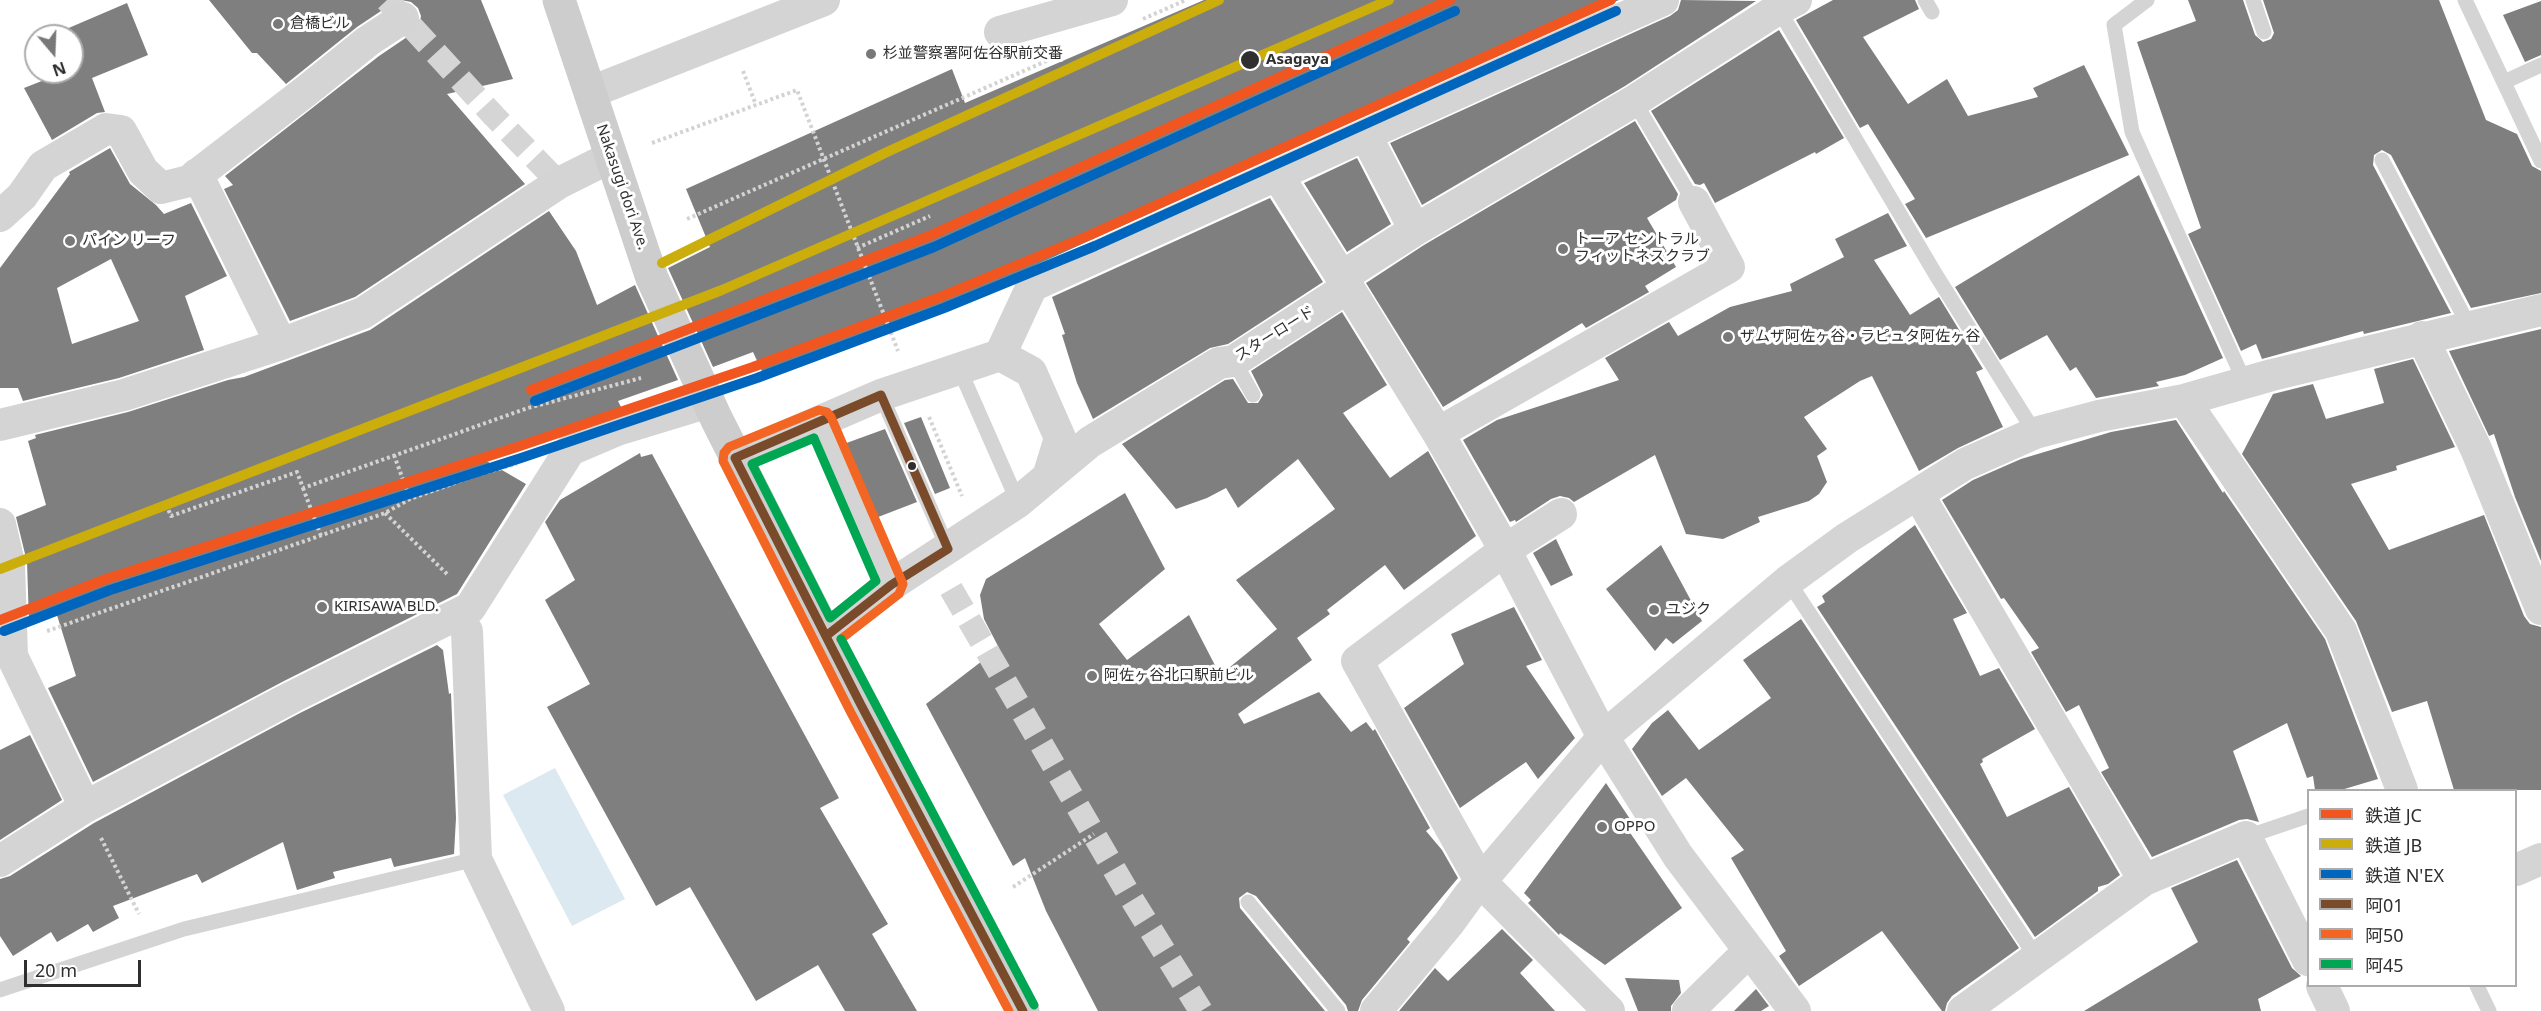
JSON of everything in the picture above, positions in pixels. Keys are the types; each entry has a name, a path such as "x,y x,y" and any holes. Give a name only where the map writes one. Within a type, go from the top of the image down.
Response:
{"main road":[{"name":"Nakasugi dori Ave.","path":"559,0 652,278 735,458 1023,1011"}],"street":[{"path":"591,92 824,0"},
{"path":"1000,32 1112,0"},
{"path":"1000,355 1032,286 1663,0"},
{"name":"スターロード","path":"826,636 891,585 1018,502 1090,442 1219,363 1234,361 1339,293 1346,284 1351,271 1415,230 1634,101 1782,3"},
{"path":"0,216 22,196 43,166 106,129 121,131 143,171 161,188 189,181 306,92 368,41 403,18"},
{"path":"1366,136 1415,230"},
{"path":"0,424 124,395 281,344 363,313 560,183 611,157"},
{"path":"197,174 281,344"},
{"path":"1278,176 1438,433 1505,550 1603,737 1678,856 1748,952 1795,1011"},
{"path":"1438,433 1729,267 1694,202"},
{"path":"1377,1011 1481,882 1603,737 1788,581 1847,538 1965,464 2035,433 2099,416 2184,399 2469,326 2541,310"},
{"path":"2422,338 2476,449 2541,609"},
{"path":"735,458 881,395 1000,355 1031,372 1060,438 1049,474"},
{"path":"2184,399 2341,631 2396,789"},
{"path":"0,861 85,807 292,697 465,609 570,450 617,430 709,402"},
{"path":"1918,494 2144,880"},
{"path":"1561,513 1505,550 1357,661 1481,882 1609,1011"},
{"path":"0,524 9,563 12,656 85,807"},
{"path":"465,609 477,859 549,1011"},
{"path":"1963,1011 2144,880 2246,837 2307,958"},
{"path":"2517,870 2541,859"},
{"path":"1688,1011 1748,952"},
{"path":"2322,987 2334,1011"}],"lane":[{"path":"2147,0 2114,25 2132,132 2245,383"},
{"path":"2253,0 2264,32"},
{"path":"2465,0 2541,161"},
{"path":"1782,3 1936,275 2035,433"},
{"path":"2504,82 2541,65"},
{"path":"1634,101 1694,202"},
{"path":"2382,160 2469,326"},
{"path":"1234,361 1253,395"},
{"path":"959,368 1018,502"},
{"path":"881,395 948,549"},
{"path":"820,422 891,585"},
{"path":"1788,581 2036,957"},
{"path":"2246,837 2307,816"},
{"path":"0,990 184,929 477,859"},
{"path":"1248,902 1338,1011"},
{"path":"2477,987 2489,1011"}],"path":[{"path":"1166,0 1169,7"},
{"path":"1137,21 1186,0"},
{"path":"687,219 1061,55"},
{"path":"652,143 797,90 894,342 915,383 976,530"},
{"path":"857,248 930,216"},
{"path":"303,488 528,408 641,378"},
{"path":"12,656 26,638 385,513 410,499 480,474 570,450"},
{"path":"394,455 410,499"},
{"path":"9,563 166,504 171,516 297,472 321,536"},
{"path":"385,513 465,609"},
{"path":"85,807 152,939"},
{"path":"1013,887 1094,834"}],"shaded area":[{"path":"555,768 625,899 572,926 503,795"}],"building":[{"path":"209,0 401,0 357,27 286,84 257,53 252,53"},
{"path":"401,0 481,0 513,79 447,94 525,184 355,297 290,321 224,189 233,185 225,176 379,56 413,33 419,26 421,16 418,8 411,2"},
{"path":"1204,0 1619,0 1025,270 1017,277 765,378 753,352 713,367 668,268 710,247 686,189 952,69 965,103"},
{"path":"1681,0 1756,1 1625,86 1422,205 1390,143 1670,16 1678,10"},
{"path":"1833,0 1915,0 1919,9 1863,37 1908,104 1947,79 1968,116 2038,97 2033,88 2084,65 2129,155 1926,238 1905,204 1915,199 1868,124 1860,128 1796,20"},
{"path":"2188,0 2243,0 2255,35 2263,42 2271,39 2274,33 2263,0 2439,0 2486,120 2517,134 2532,166 2541,171 2541,293 2471,308 2391,155 2382,150 2374,155 2373,165 2451,313 2364,334 2363,331 2262,359 2256,344 2241,351 2188,234 2201,228 2137,42 2196,21"},
{"path":"2541,1 2541,55 2525,62 2503,15"},
{"path":"127,3 148,55 92,78 105,112 97,113 52,140 24,88 34,84 84,84 84,24 78,24"},
{"path":"1779,30 1844,138 1715,203 1704,183 1695,184 1651,111"},
{"path":"1635,121 1678,194 1676,200 1647,218 1676,267 1645,286 1649,292 1586,328 1582,323 1443,407 1366,283 1424,245"},
{"path":"110,148 130,184 164,214 191,203 227,276 185,296 204,350 119,378 23,401 18,388 0,388 0,268 70,174 69,172","holes":["111,259 139,321 72,344 57,288"]},
{"path":"1357,158 1391,224 1347,252 1304,183"},
{"path":"2139,175 2223,358 2185,375 2156,382 2159,386 2096,398 2076,367 2070,371 2047,335 2000,360 1955,287"},
{"path":"1270,198 1323,282 1228,344 1210,348 1093,419 1077,383 1062,335 1065,334 1052,297"},
{"path":"549,211 576,251 597,305 635,285 678,380 618,401 622,409 483,459 526,484 457,594 284,681 93,782 48,688 76,676 56,612 29,622 27,562 16,517 46,505 28,441 36,438 35,435 128,412 244,377 370,330"},
{"path":"1888,213 1907,246 1874,260 1910,315 1939,297 1983,369 1976,372 2003,427 1958,448 1919,471 1872,376 1860,381 1804,417 1827,449 1817,456 1827,482 1819,494 1809,501 1758,517 1760,522 1723,539 1686,534 1655,455 1574,502 1560,496 1551,499 1516,522 1515,520 1510,522 1463,440 1497,420 1619,380 1605,358 1669,322 1678,336 1730,307 1792,291 1790,284 1844,257 1835,239"},
{"path":"1342,312 1387,385 1343,413 1390,478 1428,451 1476,536 1404,590 1385,565 1327,610 1330,614 1297,638 1312,660 1238,714 1244,724 1319,692 1351,732 1366,722 1373,731 1375,729 1430,828 1426,831 1442,850 1458,878 1407,939 1410,942 1362,1000 1358,1011 1348,1011 1346,1005 1256,896 1247,892 1239,898 1240,908 1325,1011 1098,1011 1046,911 1025,858 1013,866 926,704 999,648 984,619 980,595 986,579 1125,493 1165,569 1099,624 1127,660 1189,615 1220,675 1277,629 1236,580 1335,509 1298,459 1238,508 1226,488 1207,498 1176,509 1122,444 1225,380 1233,379 1248,403 1258,403 1263,395 1251,371"},
{"path":"2541,329 2541,561 2515,497 2494,434 2489,436 2449,351"},
{"path":"2413,359 2455,447 2396,466 2397,470 2351,484 2389,550 2484,515 2524,616 2530,624 2541,627 2541,790 2454,789 2427,701 2392,712 2356,621 2242,454 2273,394 2313,384 2326,419 2384,403 2374,369"},
{"path":"921,417 950,488 935,494 904,423"},
{"path":"2176,420 2223,493 2224,491 2325,639 2378,779 2344,789 2315,789 2313,776 2307,778 2287,723 2233,751 2259,822 2239,820 2152,857 2101,772 2109,768 2079,705 2066,712 2031,652 2039,648 2004,598 2001,599 1942,500 1973,480 2021,459 2111,432"},
{"path":"885,429 917,502 873,519 841,445"},
{"path":"640,453 641,457 652,454 839,798 820,808 888,924 872,934 917,1011 845,1011 818,965 756,1001 690,887 656,906 547,707 590,684 545,600 575,580 545,522 560,500"},
{"path":"1915,525 1967,613 1953,619 1980,676 1999,668 2035,729 1982,759 1983,762 1980,764 2007,817 2069,787 2120,875 2108,884 2098,887 2098,891 2035,937 1817,607 1825,602 1822,596"},
{"path":"1556,539 1573,575 1551,586 1533,553"},
{"path":"1661,545 1702,621 1673,644 1666,638 1655,651 1606,589"},
{"path":"1514,607 1542,660 1526,666 1575,738 1538,779 1526,762 1460,808 1404,708 1464,664 1451,634"},
{"path":"1801,619 2019,948 1952,996 1945,1011 1942,1011 1882,931 1799,986 1779,956 1786,951 1731,858 1744,850 1686,778 1662,796 1632,749 1652,723 1668,710 1699,750 1771,698 1743,660"},
{"path":"437,645 443,650 449,694 451,693 456,818 454,854 394,867 391,858 333,872 335,878 297,890 283,842 202,883 197,874 113,906 119,918 93,932 88,924 57,942 51,932 13,956 0,936 0,879 10,876 94,823 300,713"},
{"path":"30,735 62,800 0,840 0,750"},
{"path":"1606,783 1630,819 1624,824 1682,908 1605,965 1560,933 1559,935 1528,903 1531,900 1524,893"},
{"path":"2237,860 2292,968 2301,976 2258,999 2261,1011 2084,1011 2198,942 2171,888"},
{"path":"1502,929 1533,960 1520,973 1555,1011 1399,1011 1435,968 1448,981"},
{"path":"1625,978 1679,980 1681,993 1671,1006 1671,1011 1638,1011"},
{"path":"1756,989 1769,1006 1761,1011 1734,1011"}],"tunnel":[{"path":"387,0 559,183"},
{"path":"951,589 1128,893 1201,1011"}],"rail line":[{"name":"JB","path":"662,263 887,152 1219,0"},
{"name":"JB","path":"0,569 722,290 1389,0"},
{"name":"JC","path":"531,390 929,236 1450,0"},
{"name":"JC","path":"0,620 106,579 517,447 753,367 940,297 1090,235 1611,0"},
{"name":"N'EX","path":"535,401 934,247 1455,11"},
{"name":"N'EX","path":"4,631 110,590 521,458 757,378 944,308 1095,246 1616,11"}],"transit line":[{"name":"阿01","path":"826,636 891,585 948,549 881,395 735,458 861,705 1023,1011"},
{"name":"阿50","path":"841,639 899,594 903,584 831,417 827,412 819,410 729,447 724,453 723,461 850,711 1009,1011"},
{"name":"阿45","path":"814,438 876,581 830,618 752,464 814,438"},
{"name":"阿45","path":"841,639 1034,1005"}],"place":[{"name":"倉橋ビル","path":"278,24"},
{"name":"杉並警察署阿佐谷駅前交番","path":"871,54"},
{"name":"Asagaya","path":"1250,60"},
{"name":"パイン リーフ","path":"70,241"},
{"name":"トーア セントラル フィットネスクラブ","path":"1563,249"},
{"name":"ザムザ阿佐ヶ谷・ラピュタ阿佐ヶ谷","path":"1728,337"},
{"name":"KIRISAWA BLD.","path":"322,607"},
{"name":"ユジク","path":"1654,610"},
{"name":"阿佐ヶ谷北口駅前ビル","path":"1092,676"},
{"name":"OPPO","path":"1602,827"}]}
